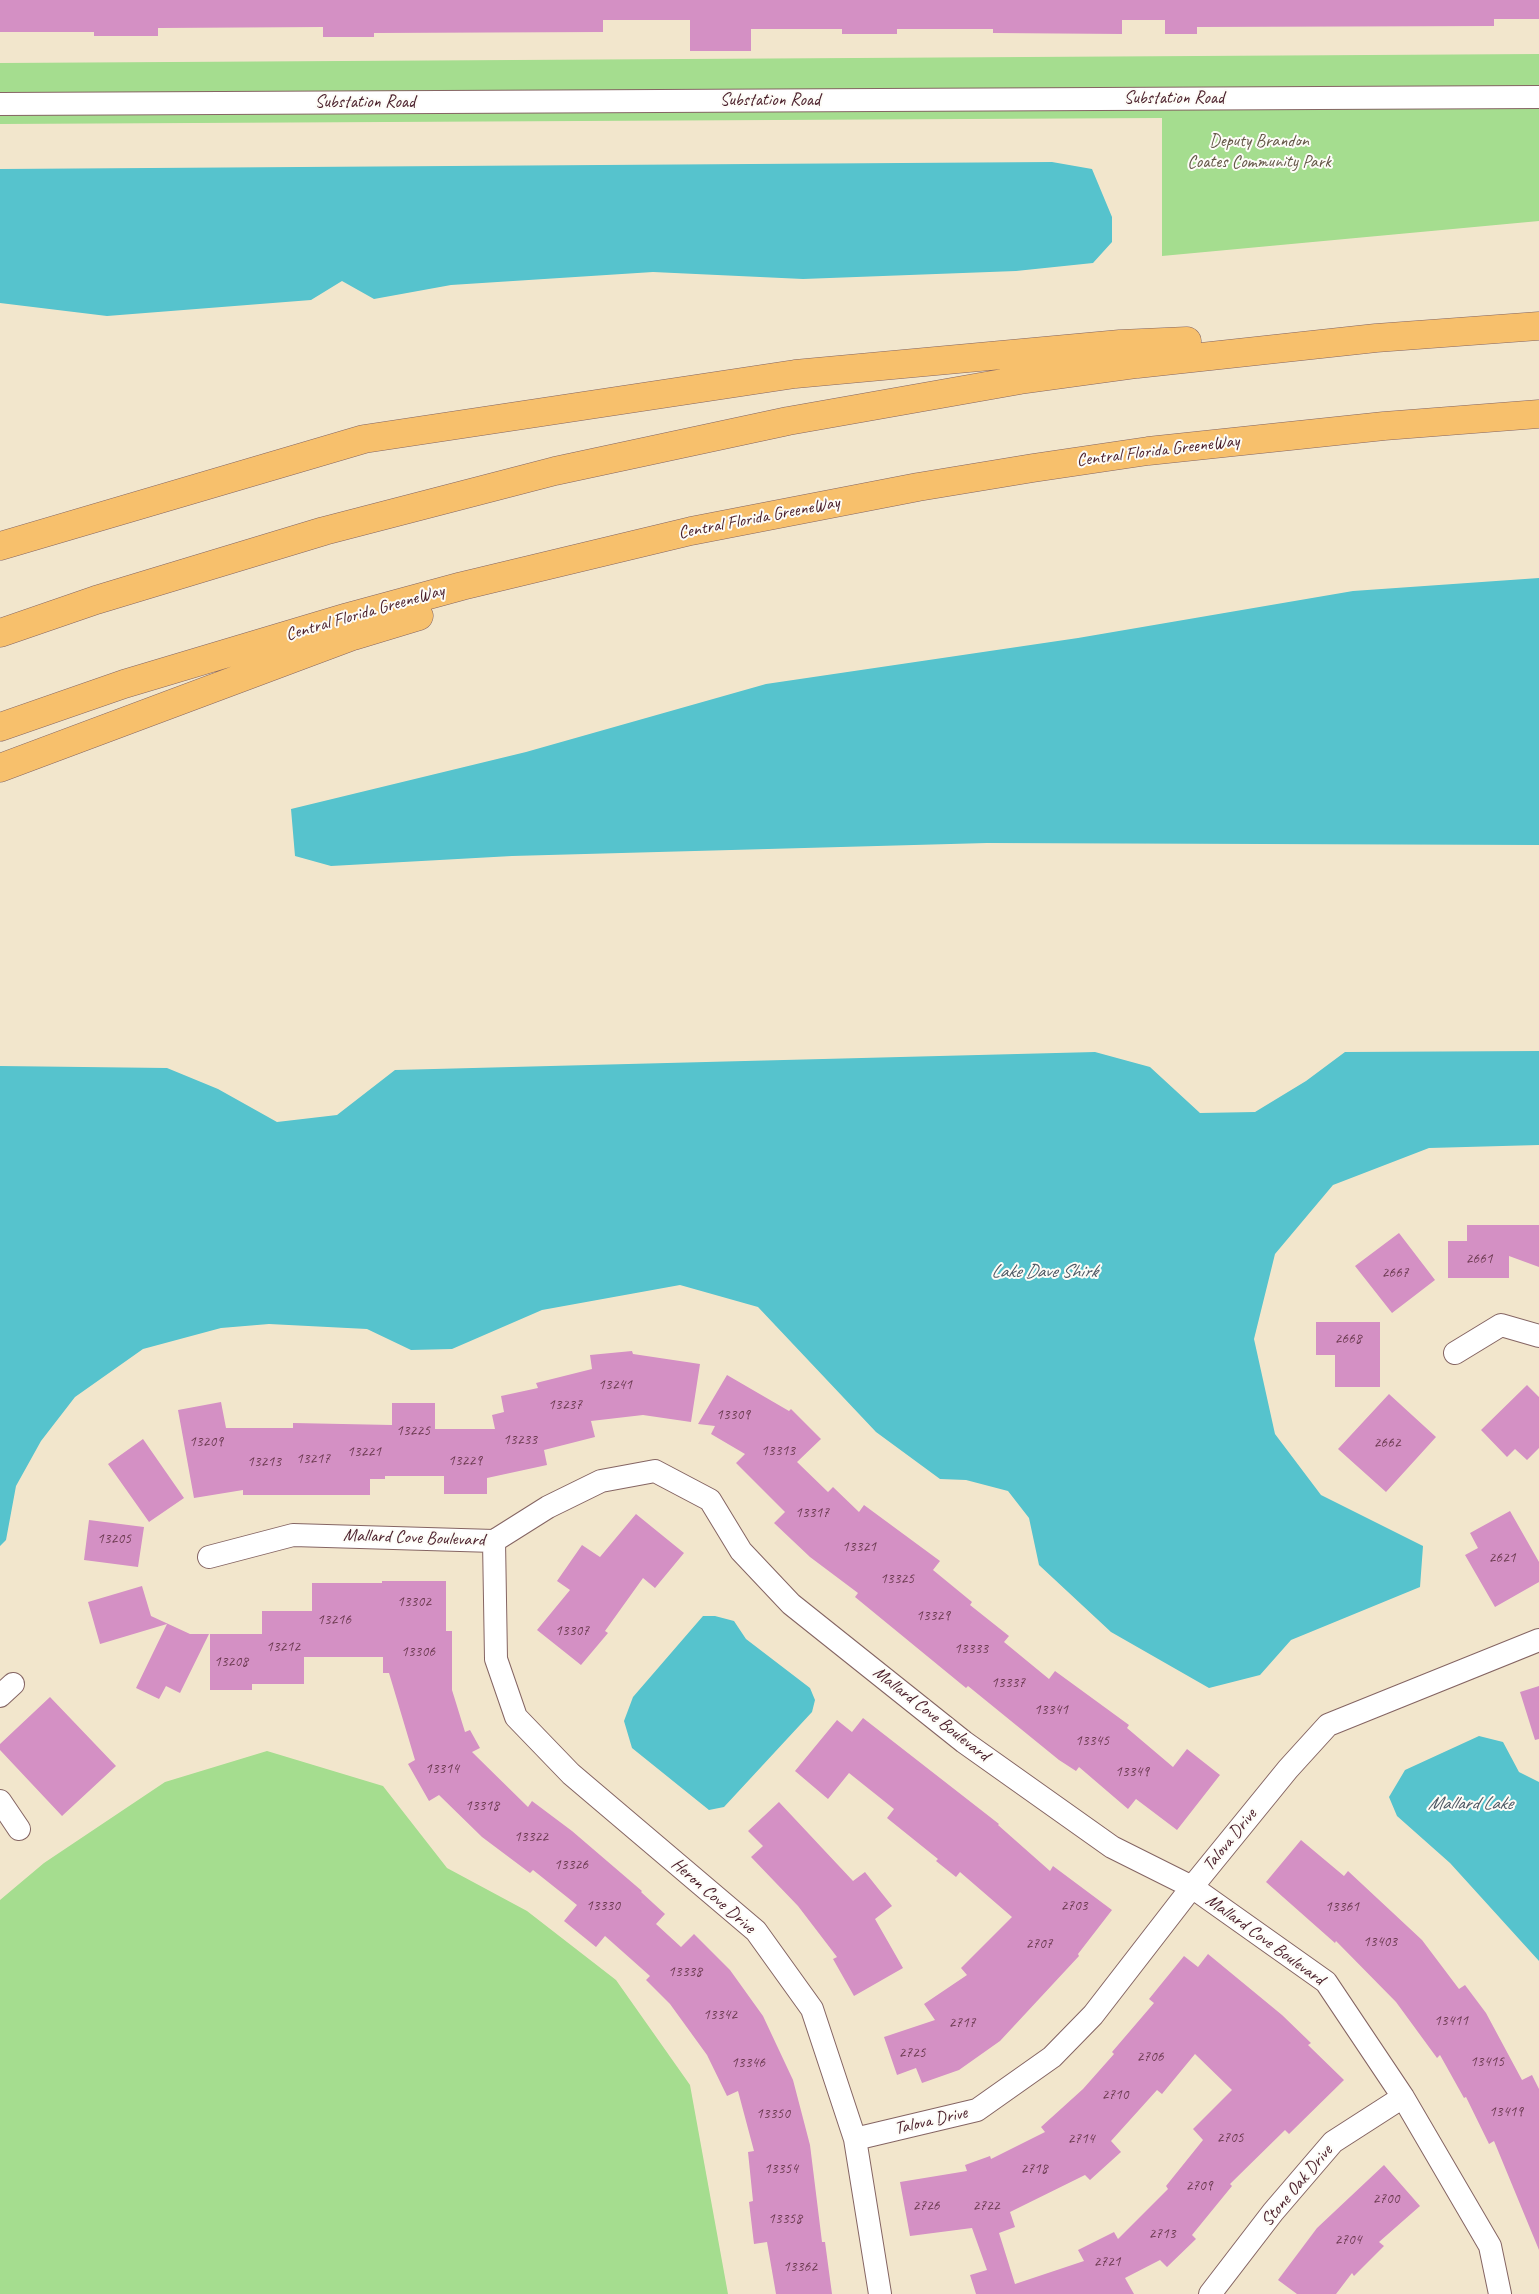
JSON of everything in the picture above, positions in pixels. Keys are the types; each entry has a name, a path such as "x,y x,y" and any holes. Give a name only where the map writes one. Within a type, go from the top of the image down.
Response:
{"highway":[{"path":"0,633 105,597 324,531 555,471 691,440 912,398 1108,368 1257,349 1539,326"},
{"path":"0,546 364,439 776,376 1120,344 1494,329"},
{"name":"Central Florida GreeneWay","path":"0,727 161,673 367,611 576,557 805,508 1033,468 1148,451 1374,427 1539,414"},
{"path":"0,768 352,636 561,573 805,508"}],"street":[{"name":"Substation Road","path":"0,104 1539,97"},
{"path":"1455,1353 1501,1325 1539,1336"},
{"name":"Mallard Cove Boulevard","path":"209,1557 293,1535 494,1541 548,1507 602,1481 655,1471 710,1500 741,1551 791,1604 964,1742 1112,1846 1192,1887 1326,1982 1403,2097 1490,2246 1500,2294"},
{"name":"Heron Cove Drive","path":"494,1541 496,1659 516,1717 572,1774 756,1931 812,2009 855,2139 880,2294"},
{"name":"Talova Drive","path":"855,2139 977,2110 1052,2057 1093,2015 1192,1887 1288,1769 1328,1725 1539,1640"},
{"path":"0,1801 19,1829"},
{"name":"Stone Oak Drive","path":"1210,2294 1273,2212 1333,2142 1403,2097"}],"green space":[{"name":"Deputy Brandon Coates Community Park","path":"1539,54 1539,221 1162,256 1162,118 0,124 0,63"},
{"path":"267,1751 383,1786 447,1868 527,1911 616,1980 690,2085 728,2294 0,2294 0,1900 44,1863 165,1782"}],"water":[{"path":"1052,162 1092,169 1112,217 1112,242 1093,263 1016,271 803,279 653,272 451,285 374,299 342,281 311,300 107,316 0,303 0,169"},
{"path":"1539,578 1539,845 987,843 512,856 331,866 295,856 291,809 526,752 766,684 1078,638 1353,591"},
{"name":"Lake Dave Shirk","path":"1539,1051 1539,1145 1429,1148 1333,1185 1275,1254 1254,1339 1275,1434 1321,1495 1423,1546 1420,1587 1291,1640 1260,1675 1209,1688 1111,1632 1039,1565 1029,1518 1008,1491 966,1480 940,1479 876,1432 758,1307 680,1285 542,1310 452,1349 411,1350 367,1329 269,1324 221,1328 143,1349 75,1397 41,1441 16,1486 6,1540 0,1546 0,1066 167,1068 218,1089 277,1122 337,1115 395,1070 1095,1052 1150,1067 1200,1113 1255,1112 1306,1081 1345,1052"},
{"path":"703,1616 715,1616 734,1621 746,1639 810,1688 815,1700 812,1712 724,1807 709,1810 632,1748 624,1721 633,1697"},
{"name":"Mallard Lake","path":"1479,1736 1503,1742 1519,1772 1539,1782 1539,1961 1450,1863 1397,1816 1389,1797 1405,1770"}],"building":[{"path":"0,0 1539,0 1539,19 1494,19 1494,26 1197,27 1197,34 1165,34 1165,20 1122,20 1122,34 993,33 993,29 897,29 897,34 842,34 842,29 751,29 751,51 690,51 690,20 603,20 603,32 374,33 374,37 323,37 323,27 158,28 158,36 94,36 94,32 0,32"},
{"path":"1467,1225 1539,1225 1539,1267 1509,1256 1509,1278 1448,1278 1448,1241 1467,1241"},
{"path":"1399,1233 1435,1280 1392,1313 1355,1266"},
{"path":"1316,1322 1380,1322 1380,1387 1335,1387 1335,1355 1316,1355"},
{"path":"632,1351 633,1354 700,1364 691,1422 643,1415 591,1421 595,1437 544,1450 547,1465 487,1478 487,1494 444,1494 444,1476 385,1476 385,1479 370,1479 370,1495 243,1495 243,1490 194,1498 178,1410 221,1402 226,1428 293,1428 293,1423 392,1425 392,1403 435,1403 435,1429 495,1429 492,1415 504,1412 501,1396 538,1388 536,1383 592,1369 590,1355"},
{"path":"727,1375 789,1411 791,1409 821,1439 797,1462 828,1492 833,1487 859,1512 864,1505 940,1561 933,1570 972,1602 970,1605 1009,1636 1004,1642 1049,1679 1055,1671 1129,1725 1127,1728 1173,1767 1187,1749 1220,1775 1177,1830 1136,1799 1128,1809 1079,1767 1076,1771 1059,1760 968,1686 966,1688 855,1597 858,1593 810,1557 774,1523 785,1512 736,1463 745,1454 711,1434 715,1426 698,1424"},
{"path":"1527,1385 1539,1397 1539,1448 1527,1460 1515,1449 1507,1457 1481,1430"},
{"path":"1389,1394 1436,1437 1386,1492 1338,1449"},
{"path":"143,1439 184,1498 149,1522 108,1464"},
{"path":"1510,1511 1539,1562 1539,1582 1495,1607 1465,1555 1478,1548 1470,1533"},
{"path":"636,1514 684,1553 655,1588 643,1578 605,1631 608,1633 581,1665 537,1630 570,1590 557,1581 582,1545 600,1557"},
{"path":"89,1520 144,1527 138,1567 84,1560"},
{"path":"382,1581 446,1581 446,1631 452,1631 452,1690 465,1732 470,1730 480,1748 472,1752 528,1807 532,1801 572,1831 642,1891 665,1914 656,1924 681,1947 694,1934 730,1970 763,2016 793,2080 810,2145 822,2242 825,2242 832,2294 776,2294 767,2242 754,2244 749,2202 753,2201 748,2152 754,2151 738,2091 727,2096 707,2055 670,2004 646,1980 650,1976 605,1936 596,1947 564,1921 577,1905 533,1870 530,1873 482,1837 439,1795 429,1801 408,1764 415,1760 389,1673 383,1673 383,1657 304,1657 304,1684 252,1684 252,1690 210,1690 210,1634 262,1634 262,1611 312,1611 312,1583 382,1583"},
{"path":"142,1586 151,1616 190,1634 209,1634 180,1693 166,1686 159,1699 136,1688 167,1624 100,1644 88,1602"},
{"path":"1539,1686 1539,1739 1535,1740 1520,1692"},
{"path":"50,1697 116,1766 62,1816 0,1750 0,1744"},
{"path":"863,1718 999,1824 1050,1871 1053,1866 1112,1910 1078,1954 1079,1956 1000,2041 959,2070 922,2083 916,2068 897,2075 884,2037 935,2020 924,2004 967,1975 961,1968 1012,1917 960,1872 956,1877 936,1861 938,1859 887,1818 894,1809 849,1773 828,1799 795,1771 837,1720 852,1732"},
{"path":"779,1802 853,1881 865,1872 892,1906 875,1919 903,1968 854,1996 833,1959 837,1957 798,1906 751,1857 763,1846 748,1831"},
{"path":"1301,1840 1344,1876 1348,1871 1422,1940 1459,1989 1465,1985 1486,2013 1522,2080 1532,2075 1539,2089 1539,2250 1494,2141 1489,2144 1466,2097 1464,2098 1440,2055 1437,2058 1396,2002 1336,1941 1335,1943 1266,1882"},
{"path":"1208,1954 1282,2015 1311,2043 1308,2045 1344,2080 1289,2134 1285,2130 1230,2184 1232,2186 1192,2235 1196,2239 1167,2267 1160,2260 1125,2278 1134,2294 976,2294 970,2275 987,2270 972,2228 910,2236 900,2182 967,2171 965,2165 990,2156 991,2159 1045,2132 1041,2127 1083,2089 1114,2054 1112,2052 1154,2003 1149,1999 1184,1956 1198,1967","holes":["1195,2054 1232,2090 1193,2129 1203,2140 1166,2186 1168,2189 1118,2239 1114,2232 1078,2250 1084,2261 1015,2284 999,2233 1015,2227 1010,2212 1085,2175 1090,2180 1121,2152 1111,2141 1157,2090 1162,2094"]},
{"path":"1384,2165 1420,2206 1379,2242 1384,2246 1354,2276 1352,2273 1336,2294 1297,2294 1278,2280 1317,2228"}]}
